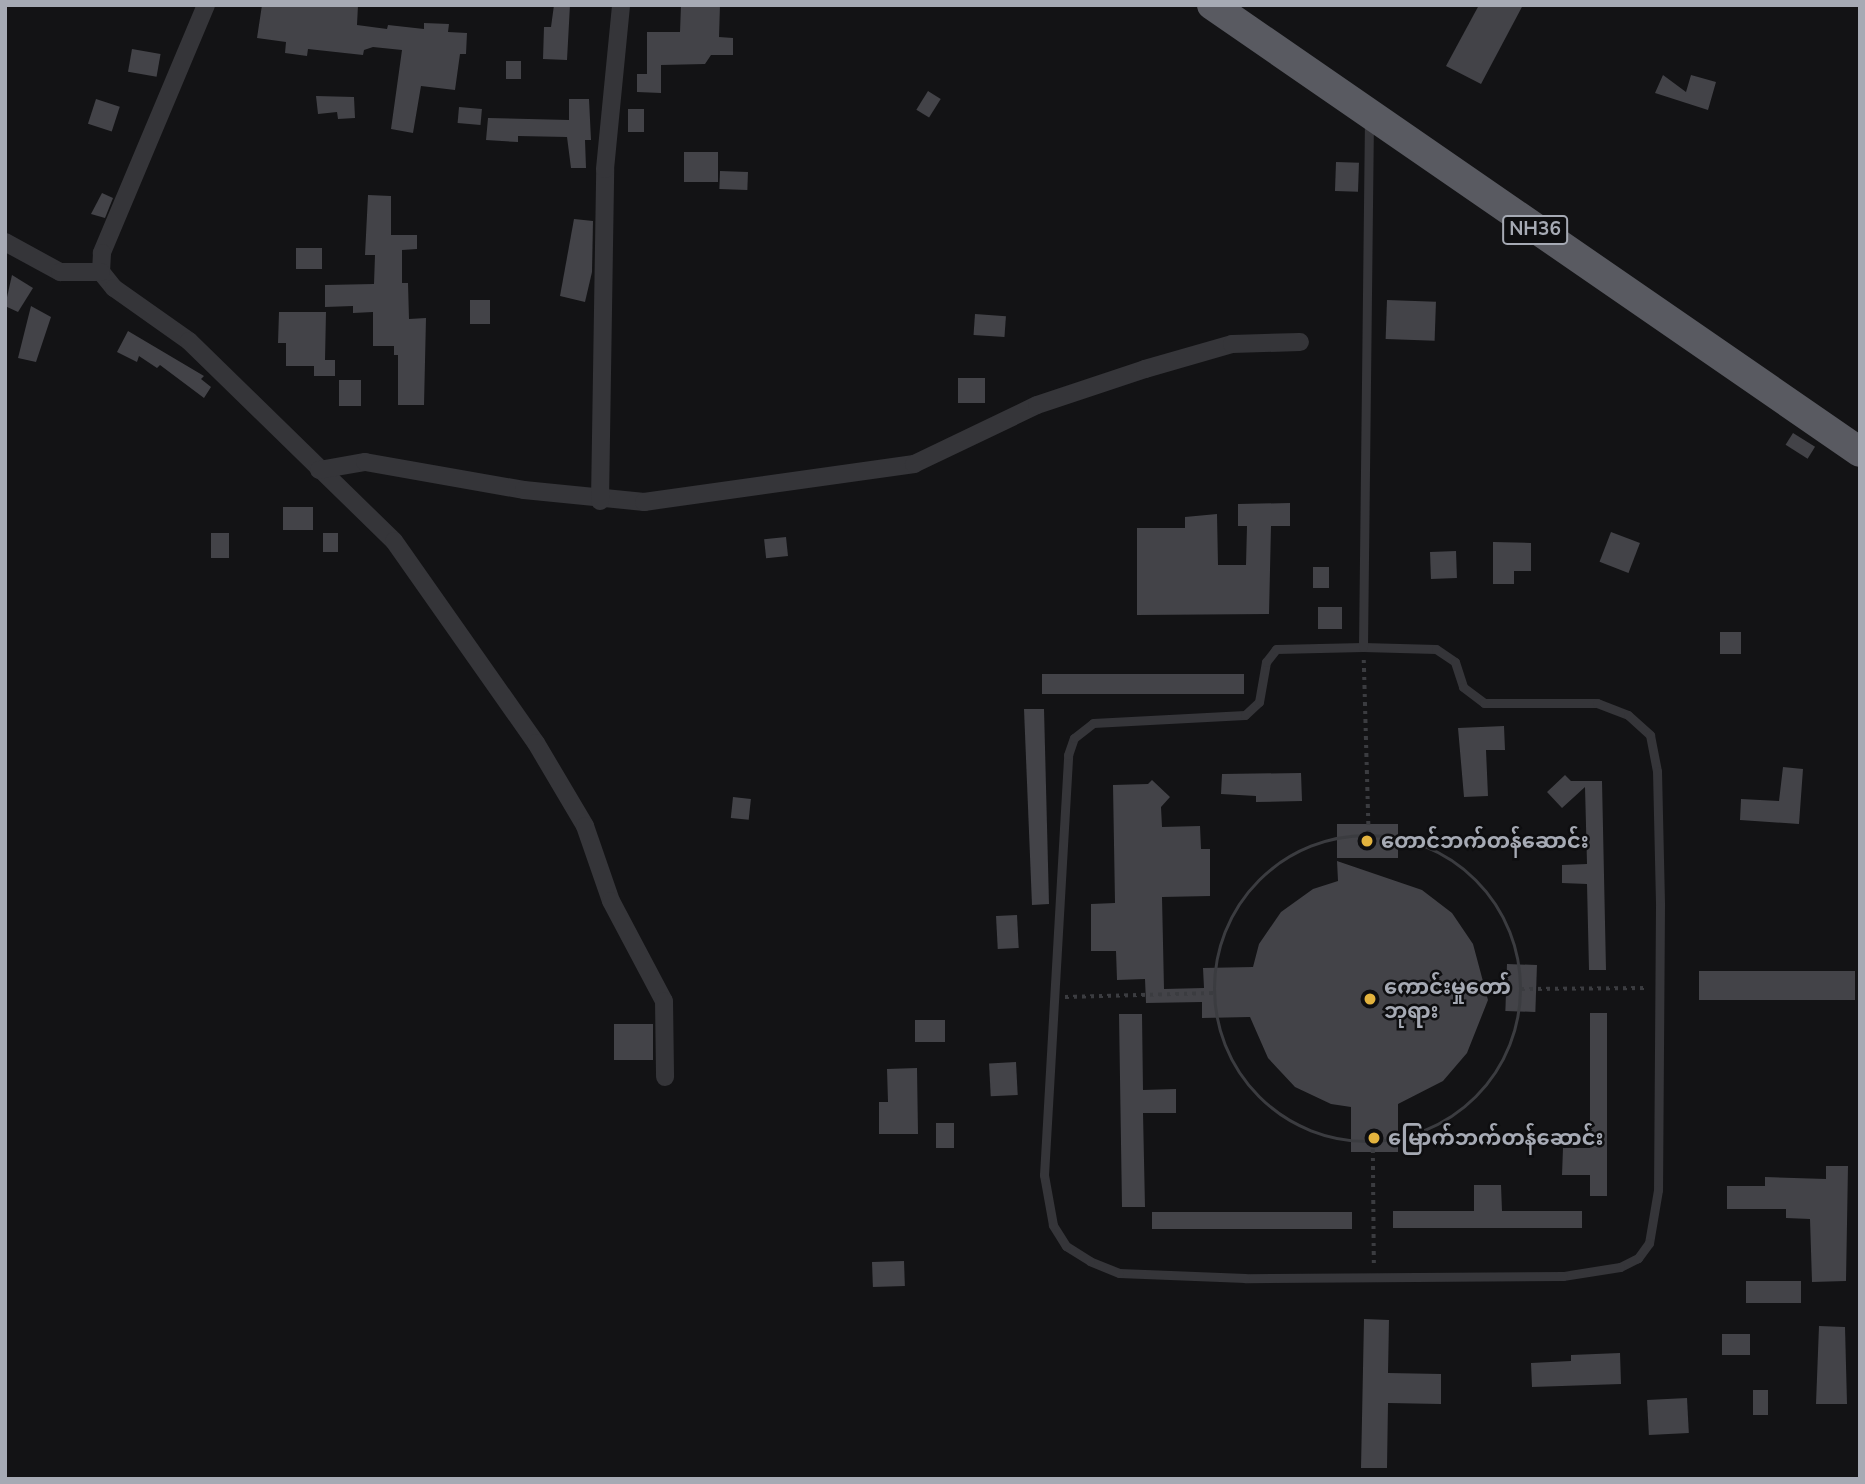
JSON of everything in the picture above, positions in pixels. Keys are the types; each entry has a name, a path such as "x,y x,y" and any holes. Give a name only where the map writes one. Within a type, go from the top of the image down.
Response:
{"highway":[{"name":"NH36","path":"1212,5 1860,452"}],"street":[{"path":"206,5 102,253 101,272 114,288 190,341 394,541 536,743 585,826 611,901 664,1001 665,1077"},
{"path":"600,501 605,169 621,5"},
{"path":"5,242 60,272 101,272"},
{"path":"319,470 365,462 600,501 644,502 914,464 1037,405 1145,369 1232,344 1300,342"}],"lane":[{"path":"1363,647 1369,115"},
{"path":"1276,649 1436,649 1455,662 1463,687 1484,703 1597,703 1642,724 1650,735 1657,771 1659,988 1658,1191 1649,1243 1638,1258 1620,1267 1563,1276 1374,1279 1119,1273 1066,1246 1046,1205 1052,997 1064,775 1074,738 1084,727 1105,721 1245,715 1259,702 1266,662 1276,649"}],"path":[{"path":"1363,647 1370,836"},
{"path":"1370,836 1423,845 1466,870 1500,909 1520,957 1522,1009 1507,1058 1476,1100 1433,1129 1401,1140 1331,1139 1285,1119 1248,1086 1223,1042 1213,993 1221,944 1243,899 1279,864 1324,842 1370,836"},
{"path":"1521,989 1659,988"},
{"path":"1052,997 1213,993"},
{"path":"1373,1141 1374,1279"}],"building":[{"path":"262,5 358,5 357,25 387,29 388,25 424,29 424,23 449,24 448,32 467,33 466,54 460,54 455,90 421,86 413,133 391,129 402,50 373,47 364,50 363,55 308,49 307,56 285,53 286,42 257,38"},
{"path":"554,5 570,5 567,60 543,59 544,27 551,27"},
{"path":"681,5 720,5 719,37 733,38 733,55 711,55 705,64 661,65 661,93 637,92 637,74 647,74 647,32 680,32"},
{"path":"1479,5 1523,5 1481,84 1446,66"},
{"path":"132,49 161,54 157,77 128,72"},
{"path":"506,61 521,61 521,79 506,79"},
{"path":"1663,75 1686,92 1691,75 1716,82 1708,110 1655,93"},
{"path":"928,91 941,99 929,118 916,110"},
{"path":"316,96 354,97 355,118 338,119 337,112 318,114"},
{"path":"96,99 120,107 112,131 88,124"},
{"path":"569,99 589,99 591,140 585,140 586,168 571,168 567,137 518,136 518,142 486,140 488,118 569,120"},
{"path":"459,107 482,109 481,125 458,123"},
{"path":"628,109 644,109 644,132 628,132"},
{"path":"684,152 718,152 718,182 684,182"},
{"path":"1336,162 1359,163 1358,192 1335,191"},
{"path":"720,171 748,172 747,190 719,189"},
{"path":"102,193 113,198 105,218 91,214"},
{"path":"368,195 391,196 391,235 417,235 417,249 402,250 402,283 408,283 409,319 426,318 424,405 398,405 398,355 394,355 394,346 373,346 373,312 353,313 353,306 325,307 325,285 374,284 375,255 365,255"},
{"path":"574,219 593,221 592,272 585,302 560,296"},
{"path":"296,248 322,248 322,269 296,269"},
{"path":"12,275 33,288 18,312 5,306"},
{"path":"470,300 490,300 490,324 470,324"},
{"path":"1387,300 1436,302 1435,341 1386,339"},
{"path":"31,306 51,317 36,362 18,358"},
{"path":"279,312 326,312 325,360 335,360 335,376 314,376 314,366 286,366 286,343 278,343"},
{"path":"975,314 1006,316 1004,337 974,335"},
{"path":"128,331 204,376 201,379 211,387 204,398 160,365 157,368 139,356 137,362 117,352"},
{"path":"958,378 985,378 985,403 958,403"},
{"path":"339,380 361,380 361,406 339,406"},
{"path":"1793,433 1815,447 1808,459 1786,445"},
{"path":"1290,503 1290,526 1271,526 1269,614 1137,615 1137,528 1185,528 1185,517 1217,514 1218,565 1246,565 1247,526 1238,526 1238,504"},
{"path":"283,507 313,507 313,530 283,530"},
{"path":"1611,532 1640,543 1628,573 1600,562"},
{"path":"211,533 229,533 229,558 211,558"},
{"path":"323,533 338,533 338,552 323,552"},
{"path":"786,537 788,556 766,558 764,539"},
{"path":"1493,542 1531,543 1531,571 1514,571 1514,584 1493,584"},
{"path":"1456,551 1457,578 1431,579 1430,552"},
{"path":"1313,567 1329,567 1329,588 1313,588"},
{"path":"1318,607 1342,607 1342,629 1318,629"},
{"path":"1720,632 1741,632 1741,654 1720,654"},
{"path":"1042,674 1244,674 1244,694 1042,694"},
{"path":"1024,709 1044,709 1049,904 1032,905"},
{"path":"1504,726 1505,750 1486,750 1488,796 1464,797 1458,728"},
{"path":"1783,767 1803,769 1799,824 1740,820 1741,799 1779,801"},
{"path":"1301,773 1302,801 1256,802 1256,796 1221,794 1222,774"},
{"path":"1565,775 1571,781 1602,781 1606,970 1589,970 1587,884 1562,883 1562,865 1587,864 1585,787 1562,808 1547,792"},
{"path":"1152,780 1170,797 1161,807 1162,827 1200,826 1201,849 1210,849 1210,896 1162,897 1164,989 1204,988 1203,968 1253,967 1259,944 1281,912 1313,889 1338,881 1337,861 1422,890 1452,913 1473,944 1488,1000 1467,1053 1443,1081 1398,1104 1398,1152 1351,1152 1351,1107 1331,1104 1295,1087 1268,1058 1250,1017 1202,1018 1202,1002 1146,1003 1145,979 1117,980 1116,951 1091,951 1091,904 1115,903 1113,785 1148,784"},
{"path":"733,797 751,799 749,820 731,818"},
{"name":"တောင်ဘက်တန်ဆောင်း","path":"1337,824 1398,824 1398,858 1337,858"},
{"path":"1017,915 1019,948 998,949 996,916"},
{"path":"1507,964 1537,965 1535,1012 1505,1011"},
{"path":"1699,971 1855,971 1855,1000 1699,1000"},
{"path":"1590,1013 1607,1013 1607,1196 1590,1196 1590,1175 1562,1175 1563,1148 1590,1148"},
{"path":"1119,1014 1142,1014 1143,1090 1176,1089 1176,1113 1143,1113 1145,1207 1122,1207"},
{"path":"915,1020 945,1020 945,1042 915,1042"},
{"path":"614,1024 653,1024 653,1060 614,1060"},
{"path":"1016,1062 1018,1095 991,1096 989,1063"},
{"path":"917,1068 918,1134 879,1134 879,1102 888,1102 887,1069"},
{"path":"936,1123 954,1123 954,1148 936,1148"},
{"path":"1826,1166 1848,1166 1846,1281 1812,1282 1810,1219 1786,1218 1786,1209 1727,1209 1727,1186 1765,1186 1765,1177 1826,1179"},
{"path":"1474,1185 1501,1185 1502,1211 1582,1211 1582,1228 1393,1228 1393,1211 1474,1211"},
{"path":"1152,1212 1352,1212 1352,1229 1152,1229"},
{"path":"904,1261 905,1286 873,1287 872,1262"},
{"path":"1746,1281 1801,1281 1801,1303 1746,1303"},
{"path":"1364,1319 1389,1320 1388,1373 1441,1374 1441,1404 1388,1403 1387,1468 1361,1468"},
{"path":"1819,1326 1845,1327 1847,1404 1816,1404"},
{"path":"1722,1334 1750,1334 1750,1355 1722,1355"},
{"path":"1620,1353 1621,1384 1532,1387 1531,1363 1571,1361 1571,1355"},
{"path":"1753,1390 1768,1390 1768,1415 1753,1415"},
{"path":"1687,1398 1689,1433 1649,1435 1647,1400"}],"place":[{"name":"တောင်ဘက်တန်ဆောင်း","path":"1367,841"},
{"name":"ကောင်းမှုတော် ဘုရား","path":"1370,999"},
{"name":"မြောက်ဘက်တန်ဆောင်း","path":"1374,1138"}]}
